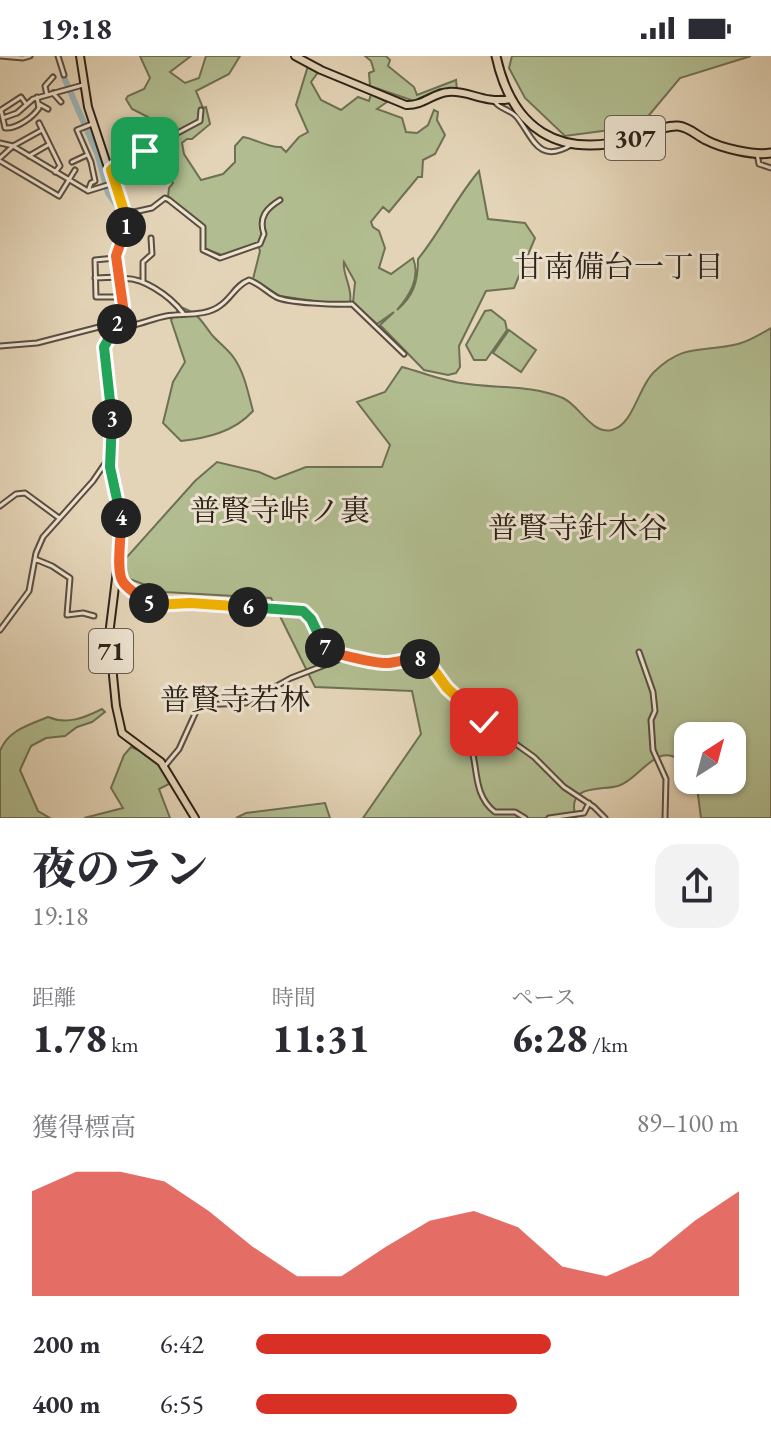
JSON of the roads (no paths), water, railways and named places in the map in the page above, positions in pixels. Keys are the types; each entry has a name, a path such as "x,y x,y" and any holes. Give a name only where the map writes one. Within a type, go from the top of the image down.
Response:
{"highway":[{"name":"307","path":"496,56 511,99 536,130 571,145 629,140 677,126 689,129 709,142 757,154 771,153"}],"main road":[{"name":"71","path":"80,56 95,123 111,170 109,185 125,214 125,230 116,258 123,306 104,347 112,424 110,456 122,530 109,635 119,720 122,733 157,758 164,767 195,818"},
{"path":"295,56 406,105 414,106 450,92 495,101 511,99"}],"street":[{"path":"0,56 30,56"},
{"path":"58,56 64,75"},
{"path":"47,95 45,86 53,77"},
{"path":"3,118 17,113 37,97 85,85"},
{"path":"53,93 61,102"},
{"path":"27,94 1,110 5,128 11,128 36,113 39,104 37,97"},
{"path":"21,97 26,104"},
{"path":"495,101 495,105 517,117 539,149 559,150 571,145"},
{"path":"39,104 48,109"},
{"path":"111,170 116,166 127,166 155,145 196,124 200,121 201,110"},
{"path":"39,123 60,166 55,172"},
{"path":"88,191 95,181 77,130 95,123"},
{"path":"42,130 13,146 0,160 59,196 75,170"},
{"path":"0,143 13,146 88,191 109,185"},
{"path":"29,156 48,145"},
{"path":"757,154 759,164 771,168"},
{"path":"72,162 79,156 87,155"},
{"path":"86,169 92,166"},
{"path":"125,214 152,208 162,199 169,200 203,227 203,250 220,258 260,244 264,234 264,213 280,200"},
{"path":"143,282 143,262 152,254 151,238"},
{"path":"116,258 95,260 96,297 122,297"},
{"path":"95,278 131,277 175,304 183,313"},
{"path":"0,346 37,343 103,326 124,327 215,309 238,286 249,280 277,297 327,305 352,304 404,354"},
{"path":"0,630 29,591 43,537 93,481 110,456"},
{"path":"0,506 16,494 25,493 60,518"},
{"path":"35,559 70,578 67,615 83,613 94,616"},
{"path":"119,570 123,583 155,605 190,603 303,611 315,626 325,649 331,653 385,664 404,658 422,659 470,711 534,757 564,787 605,818"},
{"path":"639,652 653,692 653,750 666,779 665,818"},
{"path":"164,767 179,749 199,705 246,703 291,678 348,657"},
{"path":"506,737 495,736 483,729 467,737 479,790 486,804 495,812 510,811 525,818"},
{"path":"549,818 584,813 589,803"}],"waterway":[{"path":"63,75 97,153 108,193 120,210"}],"district":[{"name":"甘南備台一丁目","path":"619,267"},
{"name":"普賢寺峠ノ裏","path":"280,511"},
{"name":"普賢寺針木谷","path":"578,528"},
{"name":"普賢寺若林","path":"235,700"}]}
